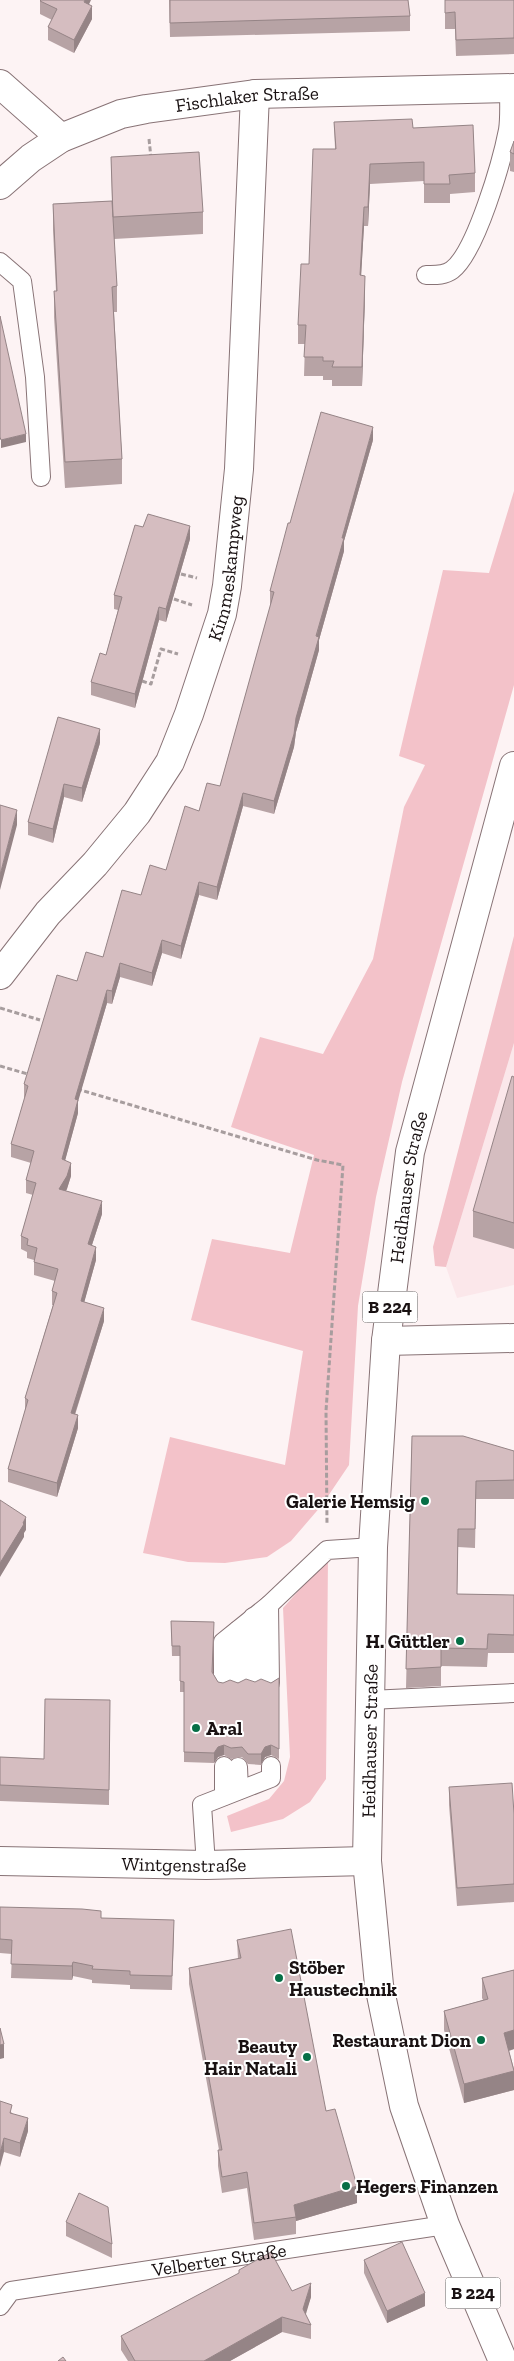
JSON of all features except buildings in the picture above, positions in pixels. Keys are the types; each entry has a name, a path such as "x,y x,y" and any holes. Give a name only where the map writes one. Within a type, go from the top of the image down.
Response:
{"street":[{"path":"0,84 61,138"},
{"name":"Fischlaker Straße","path":"0,185 31,158 61,138 121,114 254,94 511,88"},
{"name":"Kimmeskampweg","path":"0,975 48,912 95,864 137,813 170,762 207,662 227,586 239,469 254,94"},
{"name":"Heidhauser Straße","path":"367,1861 373,1547 386,1342 410,1152 514,766"},
{"path":"386,1342 514,1338"},
{"name":"Wintgenstraße","path":"0,1861 206,1865 367,1861"},
{"name":"B 224","path":"367,1861 379,1985 404,2106 445,2225 503,2361"}],"lane":[{"path":"426,275 440,275 450,272 462,261 479,229 508,129 511,88"},
{"path":"0,262 22,281 35,377 41,477"},
{"path":"246,1683 223,1642 268,1605 327,1550 373,1547"},
{"path":"246,1683 268,1605"},
{"path":"246,1683 253,1617"},
{"path":"370,1700 514,1693"},
{"path":"206,1865 202,1804 243,1777"},
{"name":"Velberter Straße","path":"0,2306 11,2291 445,2225"}],"path":[{"path":"142,681 151,684 161,649 207,662"},
{"path":"0,1008 40,1020"},
{"path":"0,1066 37,1077"},
{"path":"75,1088 317,1160 342,1165 326,1411 327,1550"}],"shaded area":[{"path":"514,491 514,685 402,1082 376,1197 358,1306 349,1465 322,1505 291,1541 267,1557 225,1563 188,1562 143,1553 170,1437 285,1465 303,1351 191,1320 212,1239 290,1253 314,1155 231,1127 260,1037 323,1054 373,959 404,807 425,765 399,756 443,570 489,573"},
{"path":"514,936 514,1043 446,1267 435,1266 433,1247"},
{"path":"514,1043 514,1285 457,1298 446,1267"},
{"path":"328,1558 326,1779 310,1802 283,1819 231,1832 227,1816 269,1799 284,1781 290,1757 283,1608"}],"place":[{"name":"Galerie Hemsig","path":"425,1501"},
{"name":"H. Güttler","path":"460,1641"},
{"name":"Aral","path":"196,1728"},
{"name":"Stöber Haustechnik","path":"279,1978"},
{"name":"Restaurant Dion","path":"481,2040"},
{"name":"Beauty Hair Natali","path":"307,2057"},
{"name":"Hegers Finanzen","path":"346,2186"}]}
